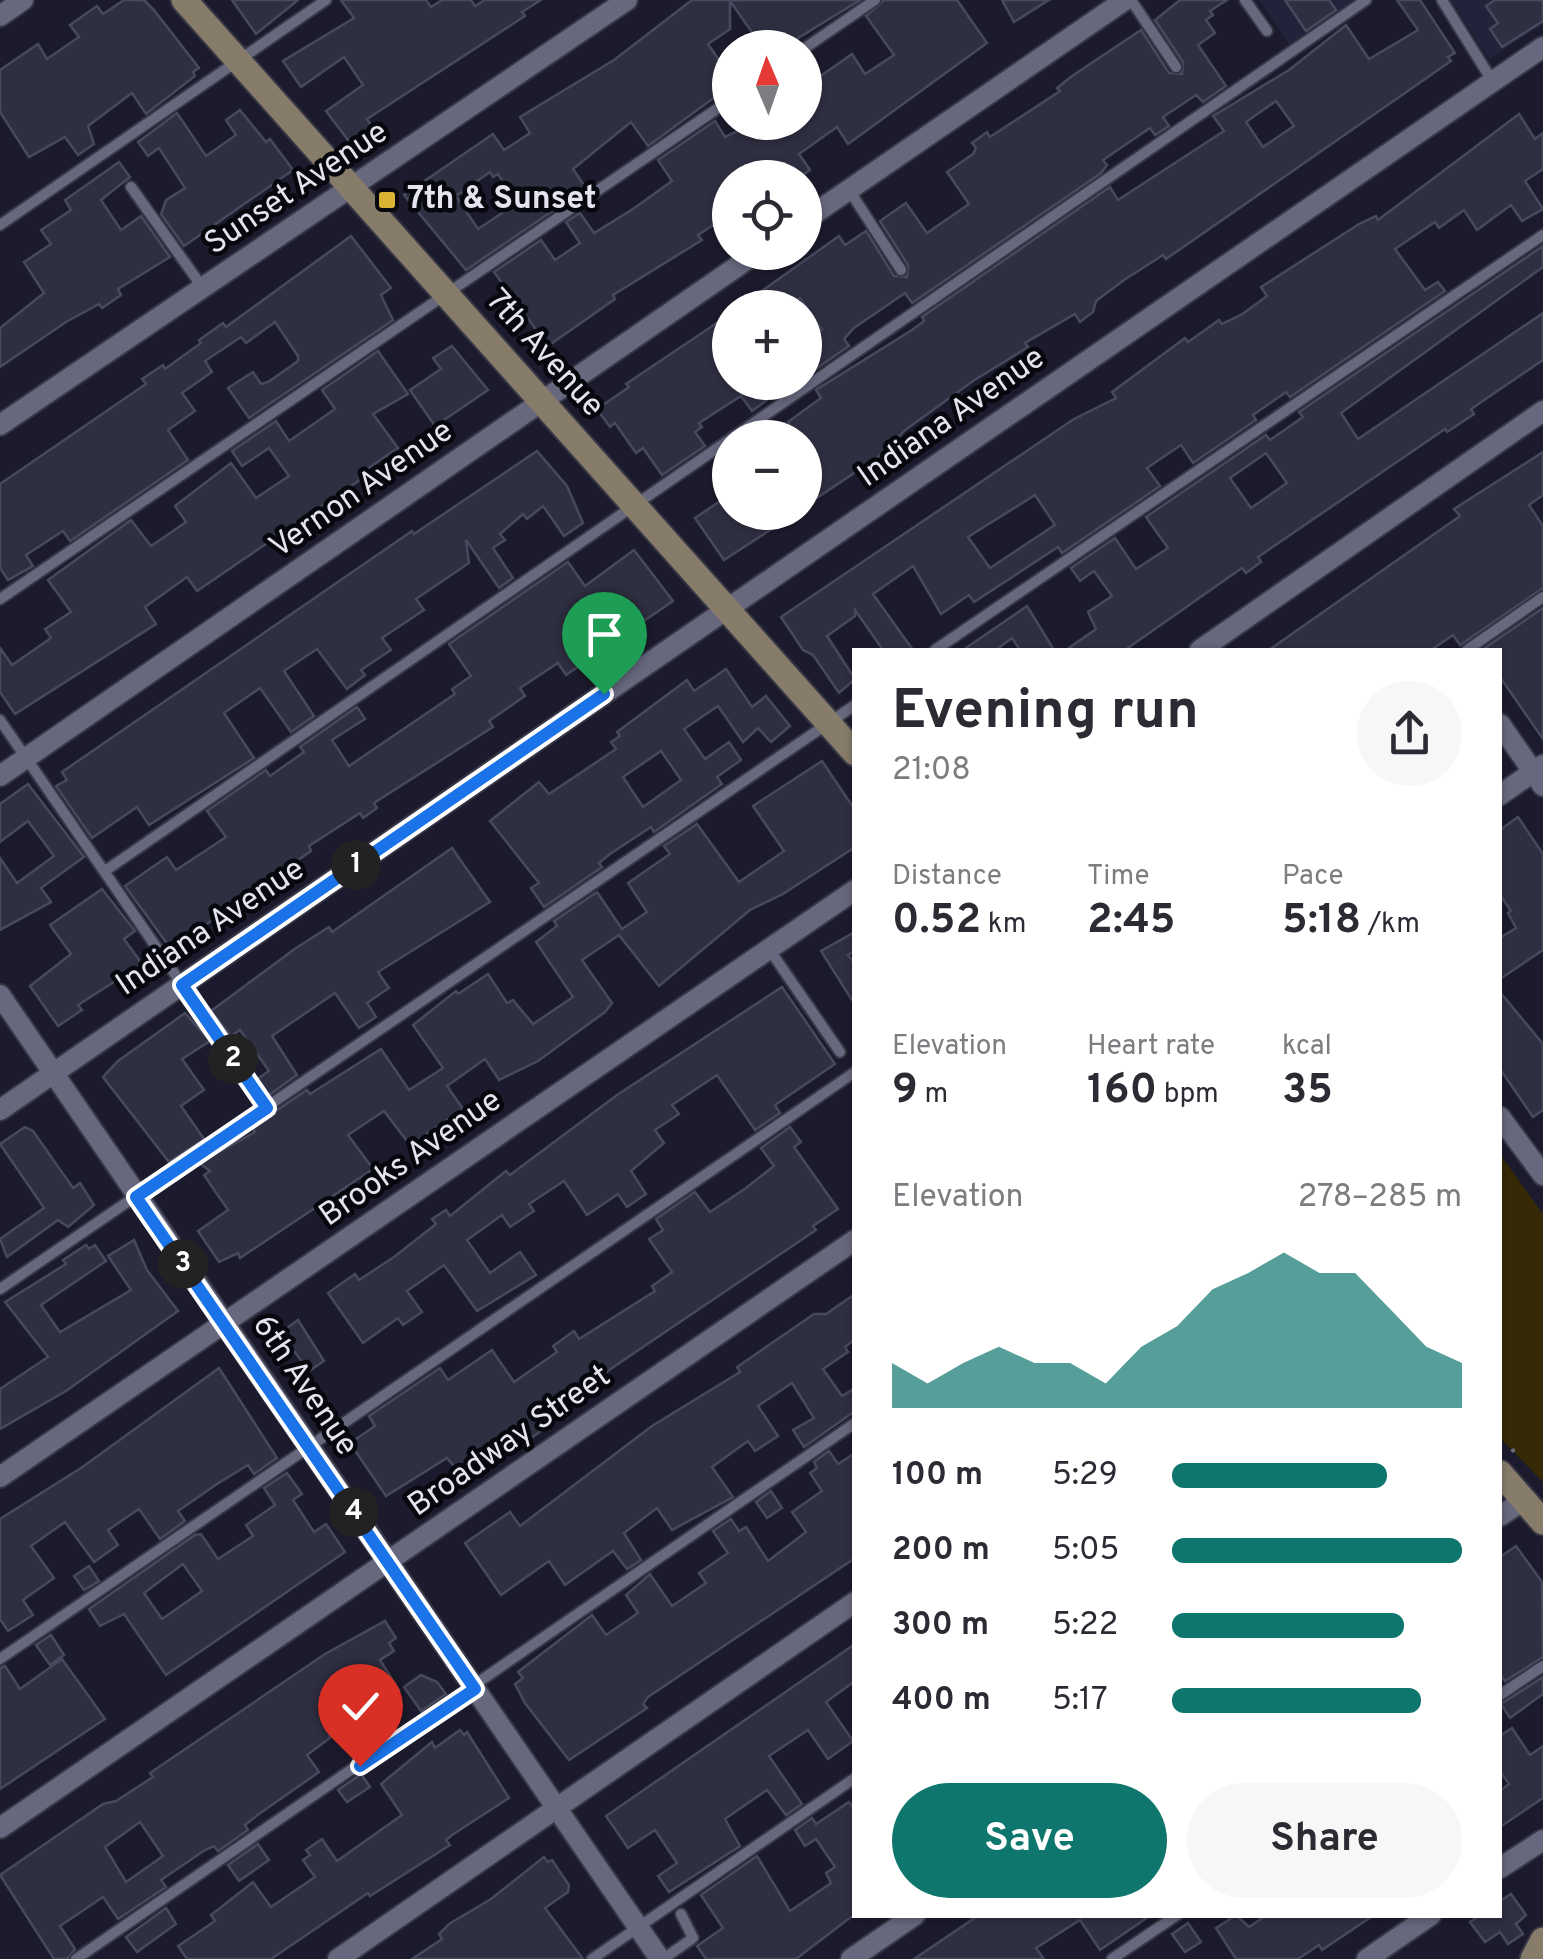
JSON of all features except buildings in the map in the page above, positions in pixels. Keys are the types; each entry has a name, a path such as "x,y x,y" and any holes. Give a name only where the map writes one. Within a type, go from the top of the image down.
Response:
{"street":[{"path":"0,16 23,0"},
{"name":"7th Avenue","path":"184,0 852,750"},
{"name":"Sunset Avenue","path":"0,425 627,0"},
{"path":"822,208 1128,0"},
{"name":"Indiana Avenue","path":"0,1110 1543,47"},
{"name":"Vernon Avenue","path":"0,776 732,270"},
{"path":"1203,648 1543,412"},
{"path":"1502,726 1540,774 1502,794"},
{"name":"Brooks Avenue","path":"0,1477 852,892"},
{"name":"6th Avenue","path":"0,996 662,1959"},
{"path":"1502,1120 1543,1175"},
{"name":"Broadway Street","path":"0,1828 852,1242"},
{"path":"1508,1458 1524,1500 1543,1522"},
{"path":"1502,1515 1524,1500"},
{"path":"338,1959 852,1604"},
{"path":"1502,1867 1543,1840"},
{"path":"850,1959 911,1918"},
{"path":"1367,1959 1427,1918"},
{"path":"1533,1959 1543,1940"}],"lane":[{"path":"0,225 326,0"},
{"path":"822,36 875,0"},
{"path":"1128,0 1176,67"},
{"path":"1245,0 1267,31"},
{"path":"105,871 1366,0"},
{"path":"1442,0 1493,82"},
{"path":"0,599 712,112"},
{"path":"131,187 204,288"},
{"path":"849,190 901,270"},
{"path":"938,648 1543,235"},
{"path":"1471,648 1543,597"},
{"path":"2,1284 136,1197 852,707"},
{"path":"0,720 267,1108"},
{"path":"770,949 840,1052"},
{"path":"0,1659 852,1074"},
{"path":"76,1959 475,1689 852,1425"},
{"path":"1502,1694 1543,1666"},
{"path":"592,1959 852,1780"},
{"path":"662,1959 693,1938 681,1914"},
{"path":"1112,1959 1172,1918"}],"shaded area":[{"path":"1259,0 1354,0 1289,44"},
{"path":"1451,0 1543,0 1543,24 1489,59"},
{"path":"1502,1157 1543,1214 1543,1482 1502,1440"}],"place":[{"name":"7th & Sunset","path":"387,200"}],"route":[{"path":"360,1766 475,1689 136,1197 267,1108 182,985 604,694"}]}
